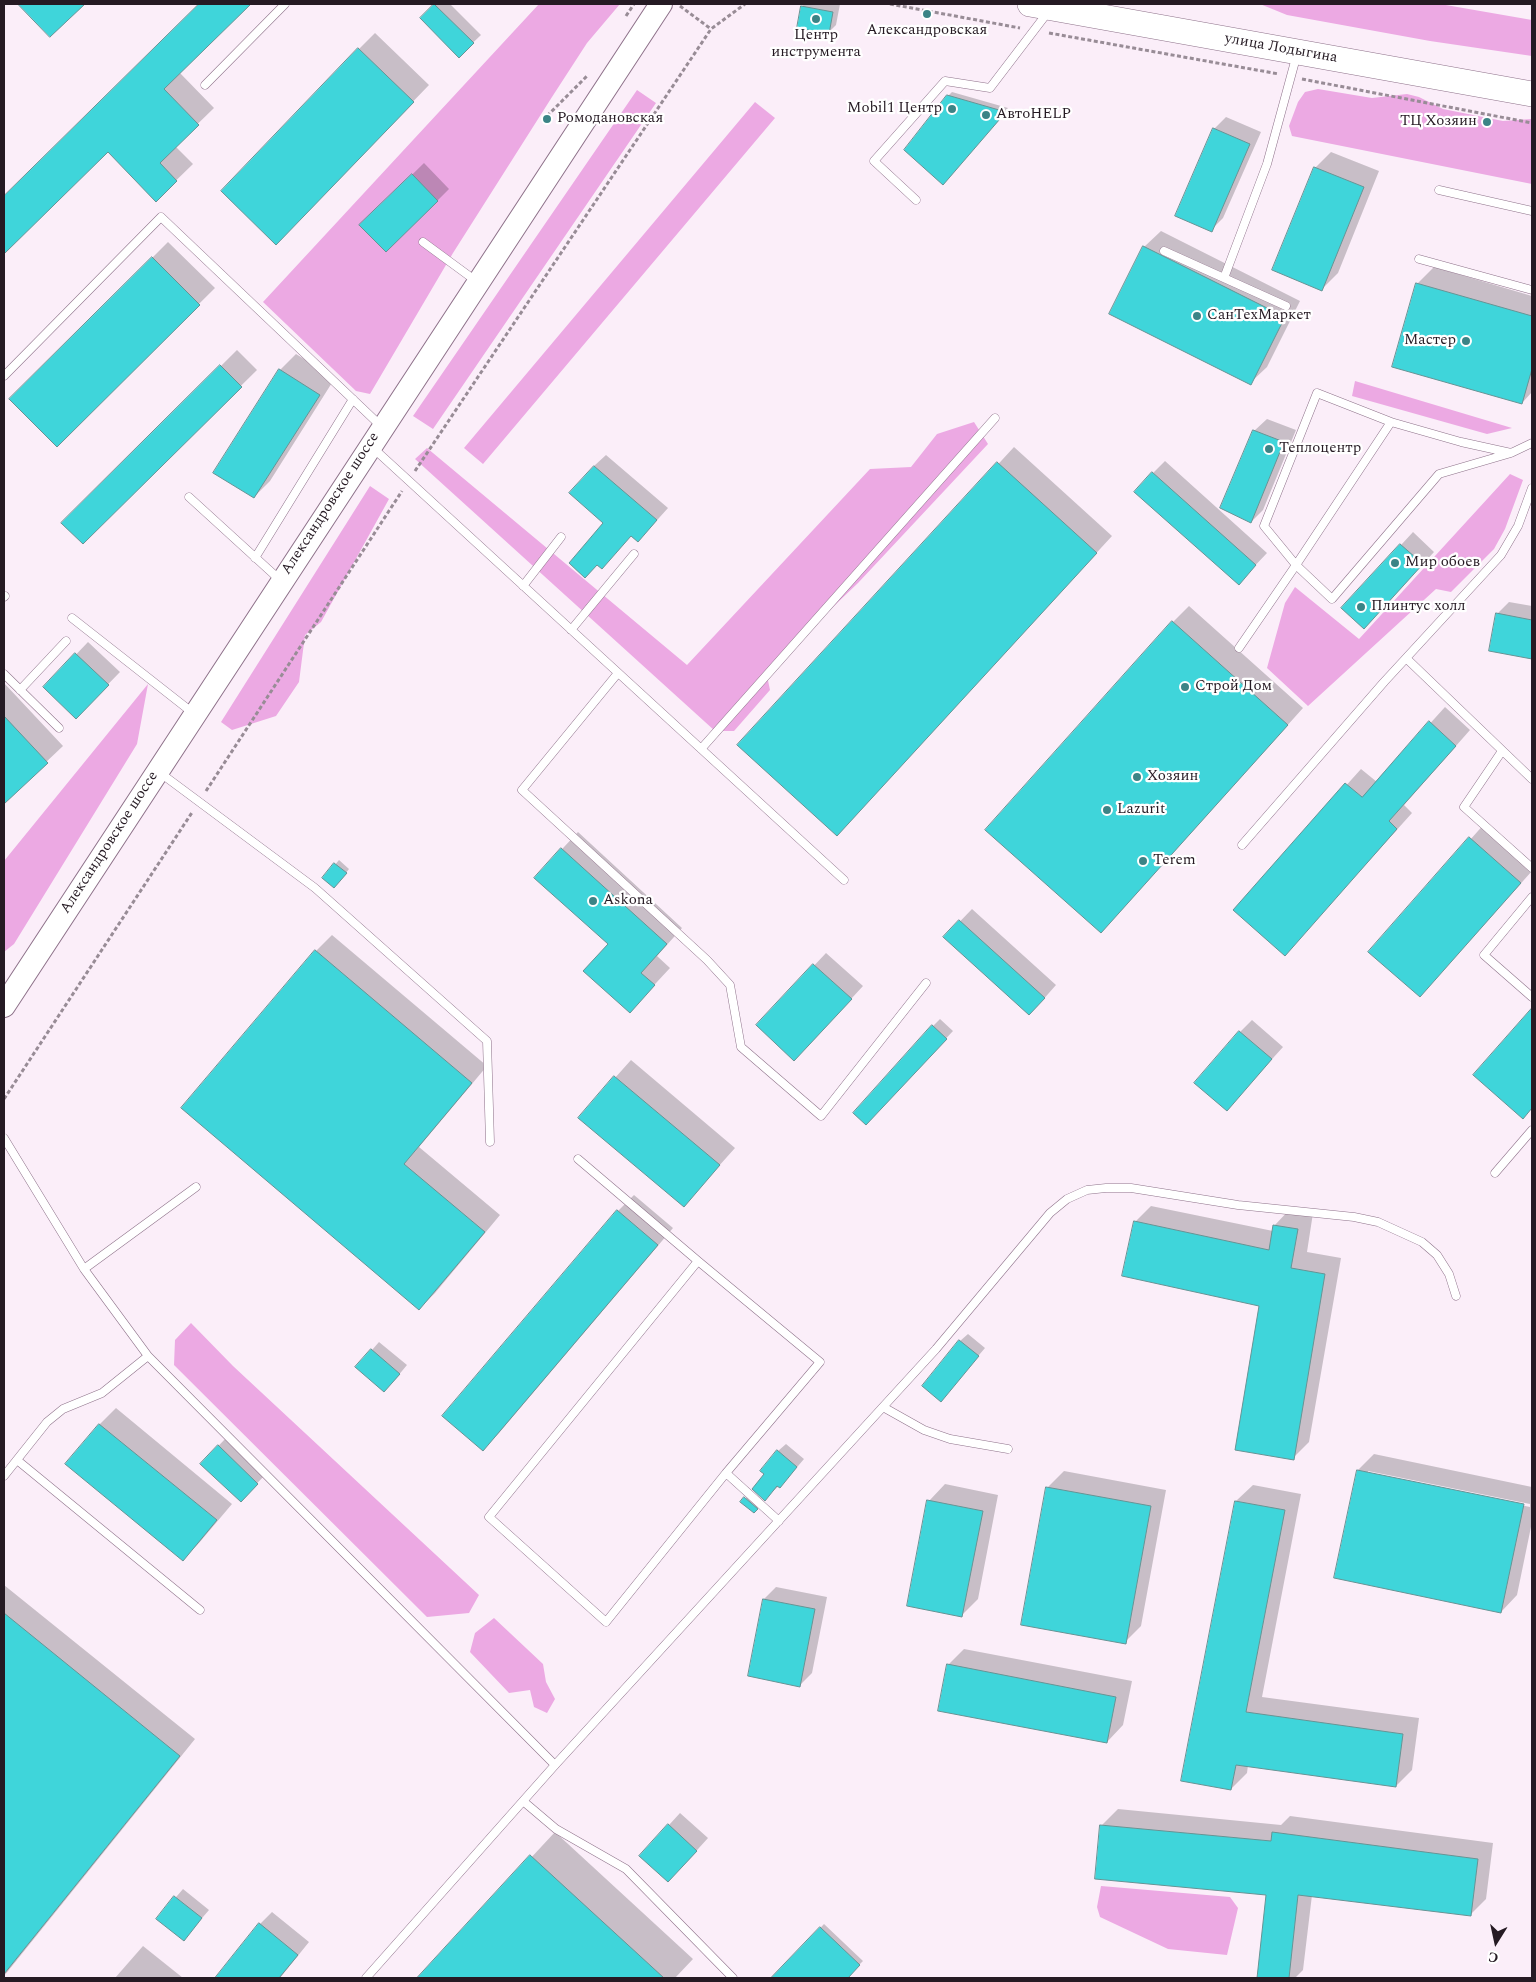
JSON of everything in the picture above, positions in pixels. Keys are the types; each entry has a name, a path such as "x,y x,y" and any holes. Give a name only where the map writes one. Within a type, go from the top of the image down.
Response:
{"main road":[{"name":"Александровское шоссе","path":"4,1006 661,4"},
{"name":"улица Лодыгина","path":"1040,6 1532,94"}],"lane":[{"path":"206,85 285,4"},
{"path":"916,200 874,161 945,80 990,88 1034,30 1040,6"},
{"path":"1224,278 1267,164 1297,52"},
{"path":"1439,190 1532,211"},
{"path":"4,376 161,217 353,399 376,436 409,481 844,880"},
{"path":"423,242 477,282"},
{"path":"1164,251 1286,306"},
{"path":"1419,259 1532,290"},
{"path":"1511,453 1461,442 1391,422 1317,393 1264,526 1296,565 1332,599 1439,474 1511,453 1532,443"},
{"path":"256,558 353,399"},
{"path":"701,749 995,418"},
{"path":"1238,648 1391,422"},
{"path":"1242,845 1406,658 1501,555 1518,526 1532,488"},
{"path":"189,497 281,581"},
{"path":"523,586 561,537"},
{"path":"571,630 634,554"},
{"path":"72,618 194,714"},
{"path":"20,690 66,641"},
{"path":"1406,658 1532,779"},
{"path":"618,673 522,790 706,960 730,985 742,1047 821,1116 926,983"},
{"path":"4,674 59,728"},
{"path":"1502,751 1464,807 1532,868"},
{"path":"158,770 315,888 487,1041 490,1142"},
{"path":"1532,897 1484,955 1532,997"},
{"path":"1495,1173 1532,1130"},
{"path":"4,1138 84,1269 148,1356 555,1765"},
{"path":"578,1159 820,1362 726,1473 606,1622 489,1517 698,1261"},
{"path":"84,1269 196,1187"},
{"path":"366,1978 555,1765 936,1349 1050,1214 1067,1199 1088,1190 1131,1188 1238,1205 1354,1217 1378,1222 1422,1242 1437,1255 1449,1274 1456,1296"},
{"path":"4,1476 47,1422 63,1409 102,1393 148,1356"},
{"path":"883,1407 924,1430 950,1439 1008,1449"},
{"path":"17,1460 200,1610"},
{"path":"726,1473 779,1521"},
{"path":"523,1801 556,1829 626,1869 733,1978"}],"path":[{"path":"624,20 634,4"},
{"path":"677,4 711,29"},
{"path":"4,1099 409,481 711,29 745,4"},
{"path":"890,4 1532,123"},
{"path":"547,116 589,74"}],"shaded area":[{"path":"539,4 620,4 587,43 552,97 453,253 370,394 356,391 263,302"},
{"path":"1260,4 1440,4 1532,20 1532,56 1430,41 1287,15"},
{"path":"1318,89 1372,98 1407,94 1419,97 1443,109 1503,121 1532,119 1532,184 1292,136 1289,126 1298,102 1305,92"},
{"path":"637,90 656,103 433,429 413,416"},
{"path":"755,102 775,118 483,464 464,448"},
{"path":"1355,381 1512,428 1487,434 1352,396"},
{"path":"974,422 988,444 858,583 766,671 770,690 734,731 715,731 415,459 427,448 687,665 870,469 911,467 937,434"},
{"path":"1510,474 1523,480 1505,529 1494,549 1451,592 1436,589 1308,706 1267,668 1285,603 1295,587 1359,639"},
{"path":"370,486 389,499 321,622 305,635 299,682 276,716 232,730 221,722"},
{"path":"148,684 137,744 14,944 4,952 4,861"},
{"path":"191,1323 233,1366 479,1595 469,1613 427,1617 174,1365 175,1340"},
{"path":"494,1618 543,1664 546,1682 555,1699 547,1713 534,1707 530,1690 509,1693 470,1652 475,1633"},
{"path":"1101,1886 1230,1897 1238,1908 1227,1955 1168,1949 1100,1917 1097,1907"}],"building":[{"path":"18,4 85,4 50,37"},
{"path":"199,4 251,4 164,89 199,125 160,163 177,181 156,202 108,152 4,254 4,196"},
{"path":"434,4 474,43 459,58 420,18"},
{"path":"801,6 833,12 829,34 797,28"},
{"path":"358,48 414,102 276,245 221,191"},
{"path":"947,95 1006,112 943,185 904,150"},
{"path":"1213,128 1250,144 1212,232 1175,216"},
{"path":"1314,167 1364,187 1322,291 1272,270"},
{"path":"412,174 438,201 386,252 359,225"},
{"name":"СанТехМаркет","path":"1143,246 1285,317 1251,385 1109,314"},
{"path":"152,257 200,305 57,447 9,399"},
{"name":"Мастер","path":"1416,283 1532,316 1532,369 1522,404 1392,367"},
{"path":"220,365 242,387 83,544 61,523"},
{"path":"279,369 320,395 254,498 213,473"},
{"path":"1253,430 1284,442 1251,523 1220,508"},
{"path":"997,462 1097,553 837,836 737,745"},
{"path":"594,466 657,520 638,542 631,536 602,569 597,565 585,578 569,563 603,523 569,493"},
{"path":"1152,472 1256,565 1239,585 1134,492"},
{"path":"1400,544 1423,564 1364,629 1341,608"},
{"path":"1496,613 1532,620 1532,659 1489,651"},
{"name":"Хозяин","path":"1172,621 1288,725 1101,933 985,830"},
{"path":"75,653 109,685 76,719 43,687"},
{"path":"4,716 48,763 4,804"},
{"path":"1429,721 1456,746 1389,821 1397,829 1285,956 1233,910 1345,783 1362,797"},
{"path":"1469,837 1521,883 1420,997 1368,952"},
{"path":"561,848 667,944 641,973 655,985 630,1013 583,971 608,944 534,878"},
{"path":"334,863 347,873 334,888 322,878"},
{"path":"959,920 1045,998 1029,1015 943,937"},
{"path":"315,950 472,1083 404,1164 485,1232 419,1310 181,1108"},
{"path":"813,964 852,999 794,1061 756,1025"},
{"path":"1532,1008 1532,1108 1523,1119 1473,1075"},
{"path":"932,1025 947,1039 866,1125 853,1113"},
{"path":"1239,1031 1272,1059 1227,1111 1194,1083"},
{"path":"614,1076 720,1165 684,1207 578,1118"},
{"path":"617,1210 658,1245 483,1451 442,1416"},
{"path":"1134,1221 1269,1250 1273,1225 1298,1229 1291,1268 1325,1274 1294,1460 1235,1450 1259,1306 1122,1276"},
{"path":"959,1340 979,1356 941,1402 922,1386"},
{"path":"371,1349 400,1374 384,1392 355,1367"},
{"path":"99,1424 217,1520 183,1561 65,1464"},
{"path":"218,1445 258,1484 241,1502 200,1464"},
{"path":"777,1450 797,1467 780,1488 777,1486 765,1501 752,1489 764,1474 760,1471"},
{"path":"1357,1470 1524,1504 1501,1613 1334,1578"},
{"path":"1046,1487 1151,1506 1126,1644 1021,1625"},
{"path":"744,1497 758,1509 754,1513 740,1502"},
{"path":"927,1500 983,1511 962,1617 907,1606"},
{"path":"1235,1501 1285,1510 1246,1712 1403,1734 1396,1787 1236,1765 1231,1790 1181,1781"},
{"path":"763,1599 815,1609 800,1687 748,1676"},
{"path":"4,1613 180,1756 4,1974"},
{"path":"947,1664 1116,1697 1107,1743 938,1711"},
{"path":"668,1824 697,1851 668,1882 639,1856"},
{"path":"1100,1825 1271,1841 1272,1832 1478,1859 1471,1916 1298,1895 1289,1978 1257,1978 1266,1895 1095,1879"},
{"path":"530,1855 664,1978 417,1978"},
{"path":"174,1896 202,1918 184,1941 156,1919"},
{"path":"259,1923 298,1955 279,1978 215,1978"},
{"path":"820,1927 860,1965 848,1978 771,1978"}],"place":[{"name":"Александровская","path":"927,14"},
{"name":"Центр инструмента","path":"816,19"},
{"name":"Mobil1 Центр","path":"952,109"},
{"name":"АвтоHELP","path":"986,115"},
{"name":"Ромодановская","path":"547,119"},
{"name":"ТЦ Хозяин","path":"1487,122"},
{"name":"СанТехМаркет","path":"1197,316"},
{"name":"Мастер","path":"1466,341"},
{"name":"Теплоцентр","path":"1269,449"},
{"name":"Мир обоев","path":"1395,563"},
{"name":"Плинтус холл","path":"1361,607"},
{"name":"Строй Дом","path":"1185,687"},
{"name":"Хозяин","path":"1137,777"},
{"name":"Lazurit","path":"1107,810"},
{"name":"Terem","path":"1143,861"},
{"name":"Askona","path":"593,901"}]}
